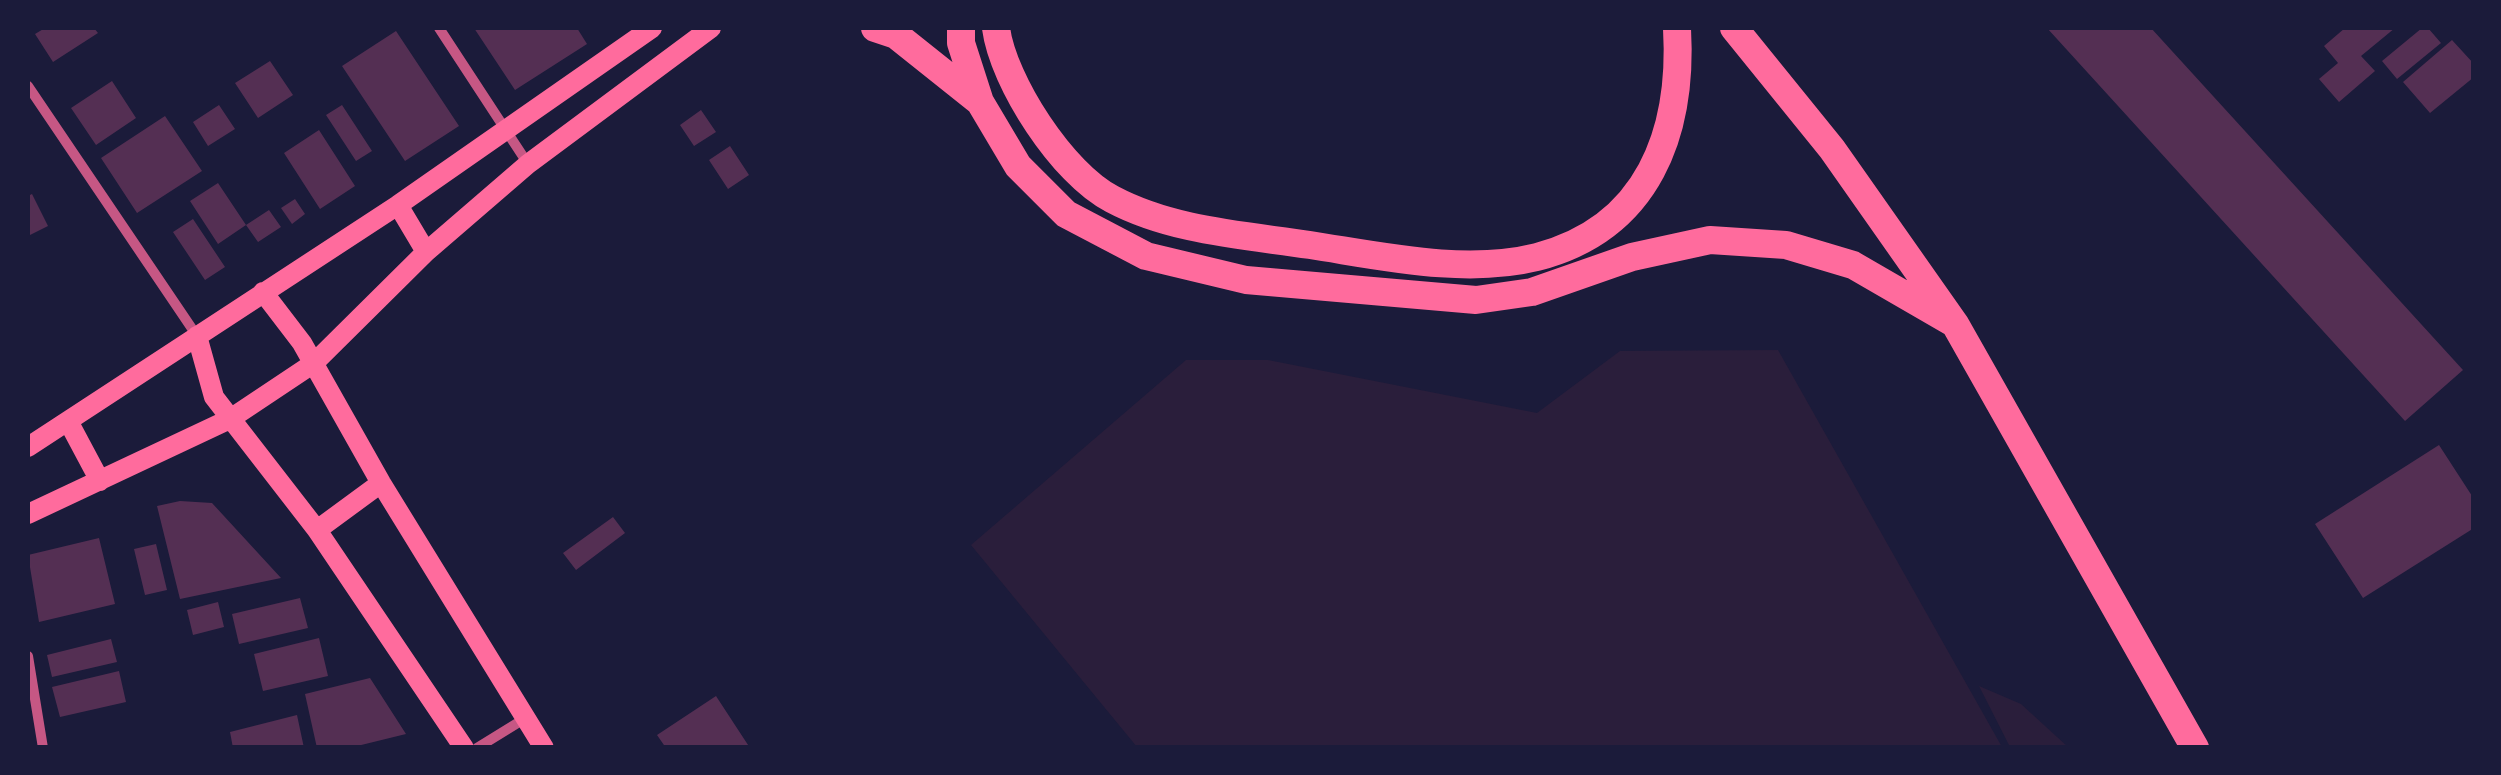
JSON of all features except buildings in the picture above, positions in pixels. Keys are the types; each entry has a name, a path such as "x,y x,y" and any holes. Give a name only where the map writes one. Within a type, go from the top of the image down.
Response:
{"highway":[{"path":"875,28 896,36 980,102"},
{"path":"961,28 961,43 980,102 1018,166 1066,214 1146,256 1246,280 1476,300 1532,292 1632,257 1710,240 1786,245 1854,266 1955,324"},
{"path":"996,28 1028,108 1061,159 1110,199 1186,226 1464,263 1537,257 1598,229 1646,184 1672,125 1679,66 1677,28"},
{"path":"1734,28 1832,149 1955,324 2195,748"}],"main road":[{"path":"28,447 398,206 504,128 652,28"},
{"path":"28,514 230,419 314,363 426,252 528,164 711,28"},
{"path":"398,206 426,252"},
{"path":"263,292 314,363 382,483 544,748"},
{"path":"197,336 214,396 317,530 464,748"},
{"path":"68,421 100,481"},
{"path":"317,530 382,483"}],"street":[{"path":"438,28 528,164"},
{"path":"28,86 197,336"},
{"path":"28,656 43,748"},
{"path":"477,748 524,718"}],"shaded area":[{"path":"1778,350 2002,747 1137,747 971,545 1186,360 1268,360 1537,413 1620,351"},
{"path":"1979,686 2021,704 2068,747 2010,747"}]}
